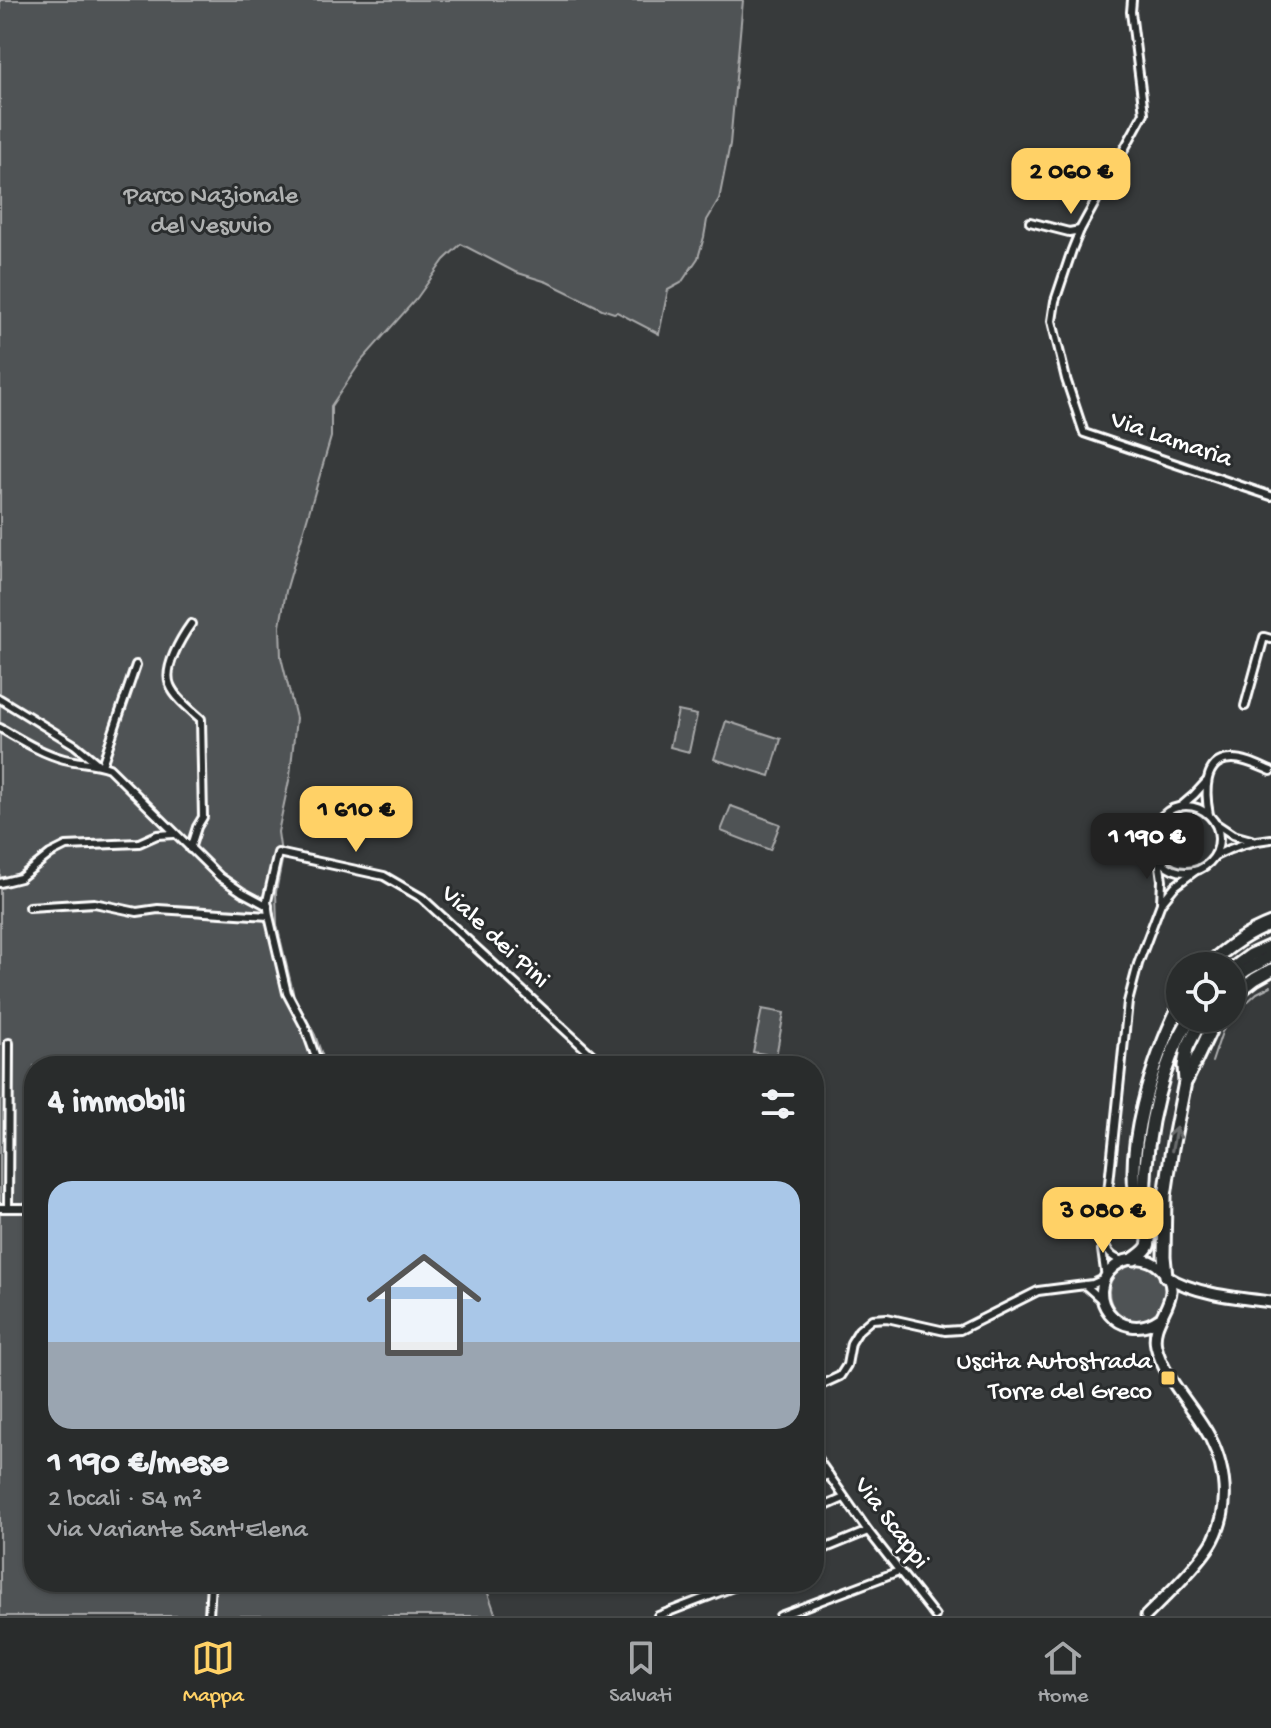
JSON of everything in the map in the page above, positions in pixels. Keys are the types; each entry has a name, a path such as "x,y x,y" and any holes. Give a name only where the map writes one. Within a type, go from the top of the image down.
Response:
{"highway":[{"path":"1223,952 1250,933 1271,924"},
{"path":"1246,959 1271,946"},
{"path":"1246,970 1271,956"},
{"path":"1246,986 1271,970"},
{"path":"1146,1225 1134,1182 1138,1140 1148,1089 1169,1032"},
{"path":"1129,1260 1149,1244 1144,1196 1154,1110 1173,1051 1183,1032"},
{"path":"1185,1082 1187,1048 1195,1032"},
{"path":"1166,1276 1165,1196 1172,1148 1185,1082 1209,1032"}],"street":[{"name":"Via Lamaria","path":"1132,0 1144,113 1080,230 1055,301 1052,321 1066,379 1084,433 1271,496"},
{"path":"1030,222 1069,232 1080,230"},
{"path":"190,849 203,817 201,719 174,691 169,677 179,642 191,624"},
{"path":"1245,706 1264,637 1271,639"},
{"path":"100,765 136,665"},
{"path":"0,699 75,745 100,765"},
{"path":"0,728 46,753 109,768 220,877 268,906"},
{"path":"1161,903 1161,868 1155,847 1155,830 1163,816 1194,795 1217,764 1231,758 1271,771"},
{"path":"1206,782 1209,816"},
{"path":"1178,808 1195,808 1209,816 1219,839 1215,856"},
{"path":"1214,823 1233,835 1251,840 1271,839"},
{"path":"0,883 20,878 50,854 71,845 139,843 157,835 174,834"},
{"path":"1106,1278 1102,1259 1114,1124 1128,1002 1138,964 1161,903 1175,886 1215,856 1251,840"},
{"name":"Viale dei Pini","path":"315,1056 305,1027 287,993 269,916 267,901 278,853 384,876 422,898 593,1056"},
{"path":"1158,855 1170,868 1195,871"},
{"path":"29,907 94,903 137,912 158,909 269,916"},
{"path":"8,1207 9,1043"},
{"path":"0,1208 24,1208"},
{"path":"1103,1241 1115,1259 1152,1262 1159,1267 1170,1285 1170,1300"},
{"path":"1129,1260 1116,1265 1103,1285 1106,1309 1122,1324 1146,1326 1159,1319 1176,1294 1199,1290"},
{"path":"1166,1276 1199,1290 1271,1302"},
{"path":"824,1383 840,1376 847,1365 851,1343 859,1330 872,1319 887,1318 945,1331 960,1330 1038,1291 1093,1284 1106,1278"},
{"path":"1085,1285 1103,1302"},
{"path":"1156,1345 1159,1319"},
{"path":"1137,1327 1147,1333 1156,1345 1168,1373 1210,1436 1218,1453 1224,1499 1220,1523 1202,1557 1146,1616"},
{"name":"Via Scappi","path":"824,1468 868,1531 935,1616"},
{"path":"824,1477 829,1475"},
{"path":"824,1507 844,1498"},
{"path":"824,1549 868,1531"},
{"path":"780,1616 899,1571"},
{"path":"209,1616 210,1592"},
{"path":"658,1616 720,1592"}],"green space":[{"name":"Parco Nazionale del Vesuvio","path":"0,0 743,0 730,144 719,200 707,220 698,258 681,283 668,290 659,334 617,312 602,309 547,282 515,272 461,244 444,260 417,298 362,360 331,406 331,437 286,591 280,626 281,657 296,718 290,776 278,832 282,861 276,892 277,925 294,996 322,1056 24,1056 24,1592 488,1592 496,1616 0,1616"},
{"path":"678,711 697,715 689,752 670,747"},
{"path":"726,721 781,739 770,776 714,759"},
{"path":"731,806 780,824 770,850 721,831"},
{"path":"762,1009 784,1013 776,1056 753,1052"},
{"path":"1137,1264 1156,1273 1165,1292 1156,1311 1137,1320 1118,1311 1109,1292 1118,1273"}],"waterway":[{"path":"1246,1003 1271,986"},
{"path":"1212,1062 1222,1032"}],"place":[{"name":"Uscita Autostrada Torre del Greco","path":"1168,1378"}]}
